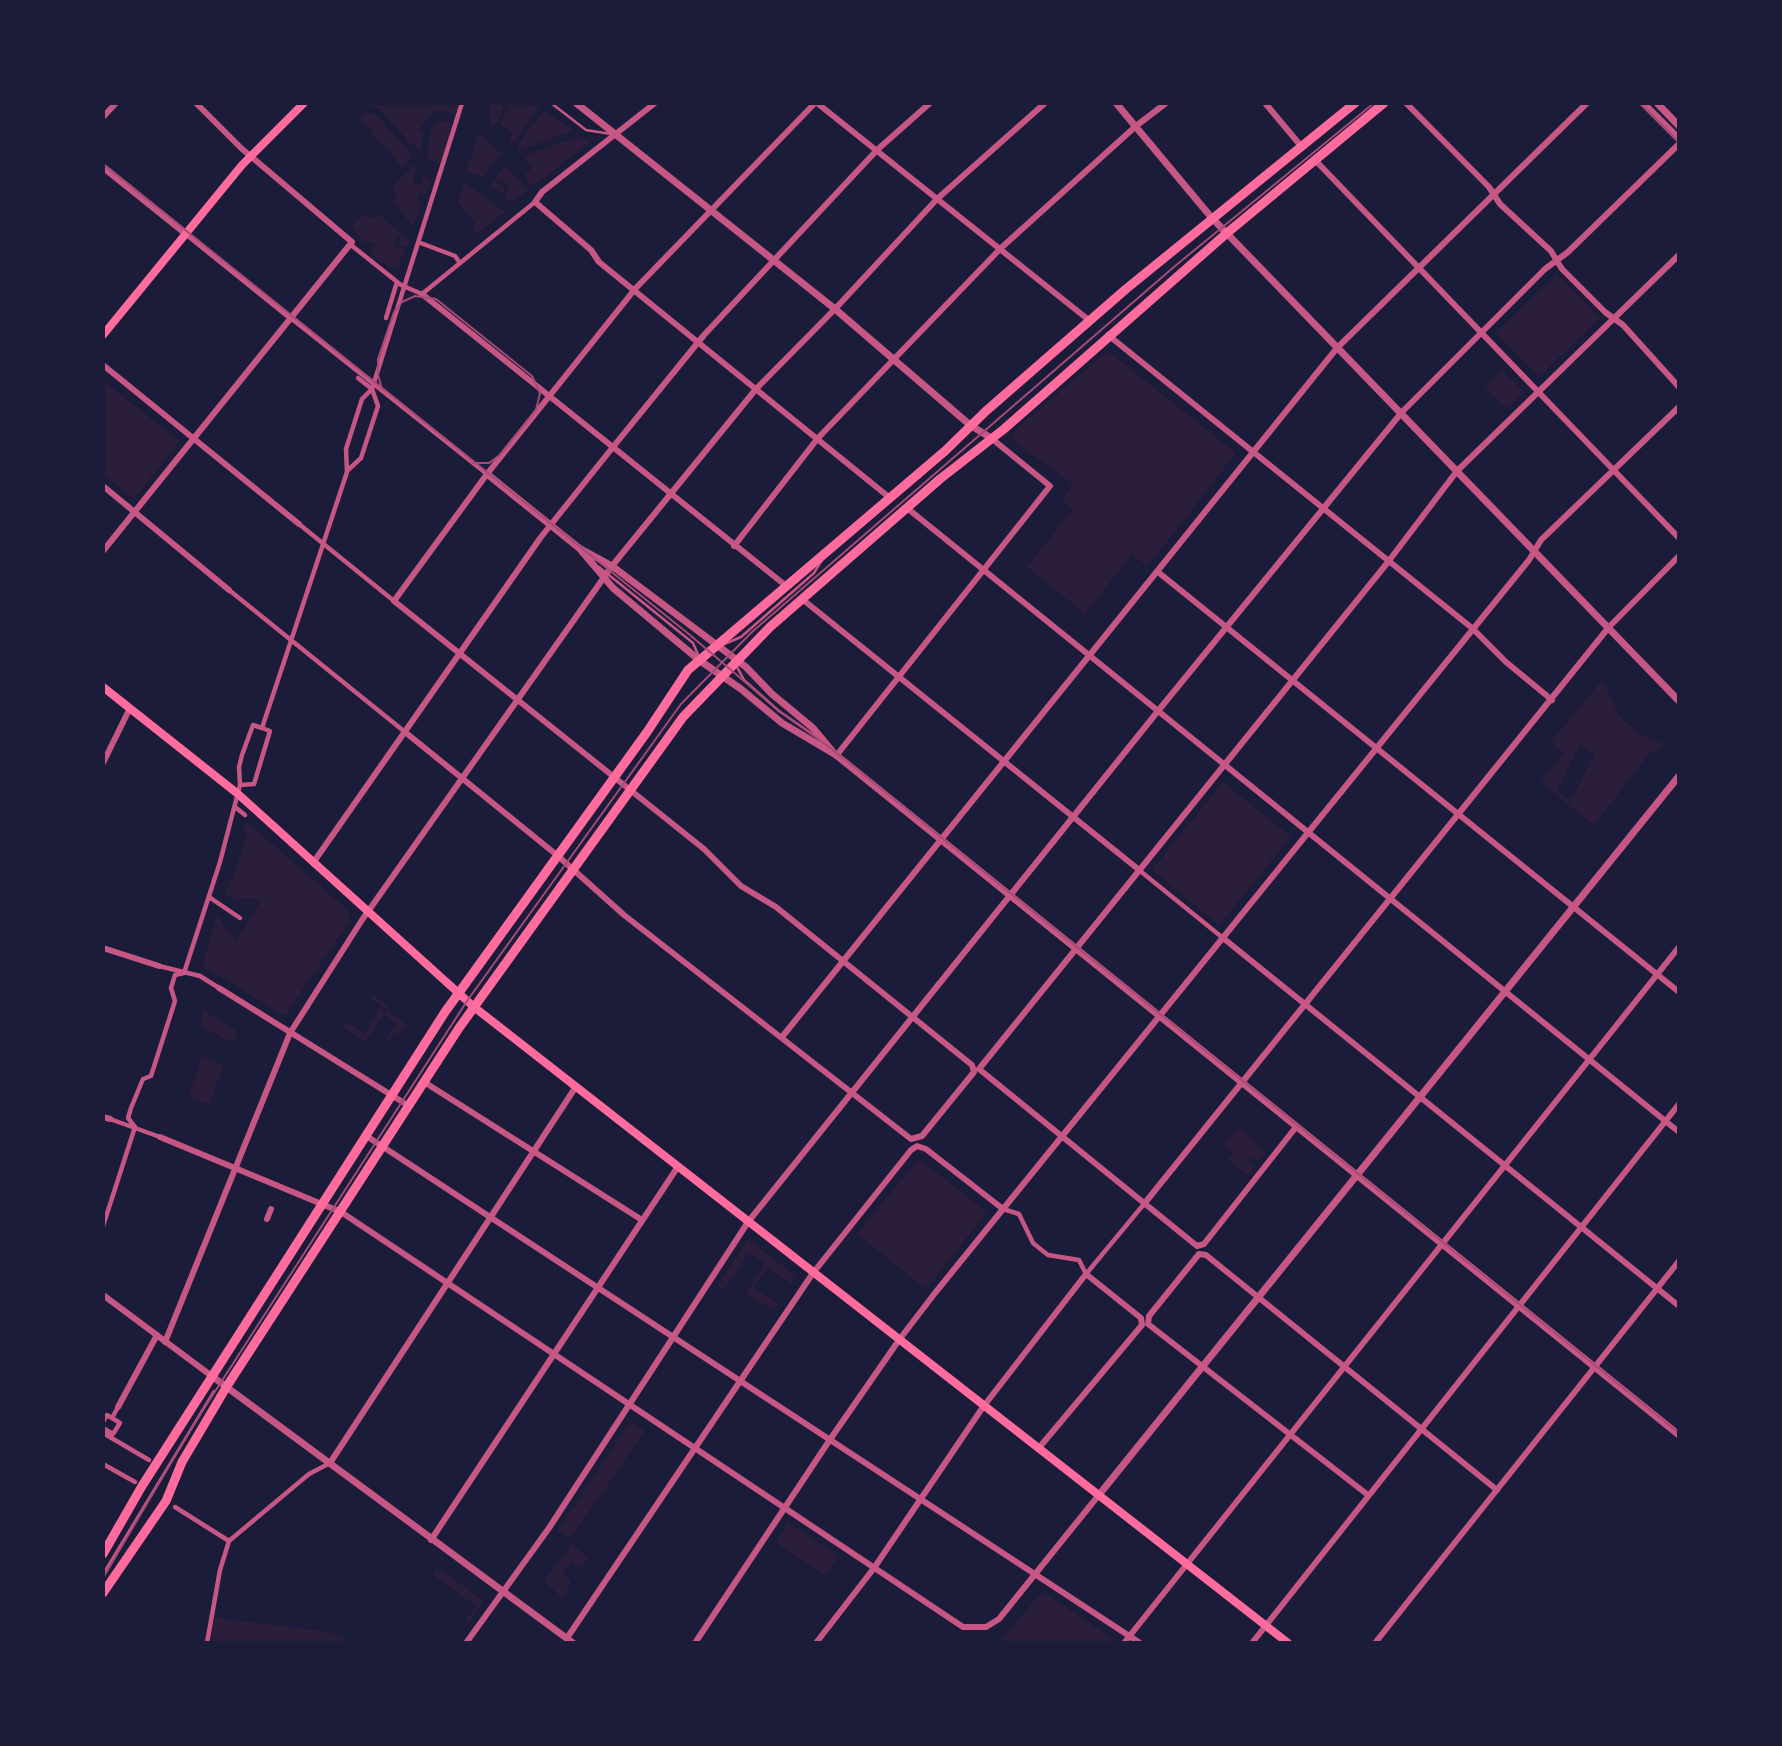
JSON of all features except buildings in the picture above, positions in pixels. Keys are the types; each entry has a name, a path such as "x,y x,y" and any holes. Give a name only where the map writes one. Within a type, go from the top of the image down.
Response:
{"main road":[{"path":"103,335 184,232 251,155 304,103"},
{"path":"103,1554 142,1486 458,994 615,777 683,677 785,585 890,498 1211,217 1354,103"},
{"path":"103,1593 166,1501 181,1462 227,1386 424,1082 474,1007 680,720 735,660 802,599 1227,233 1384,103"},
{"path":"103,687 238,794 474,1007 1288,1643"}],"street":[{"path":"103,117 116,103"},
{"path":"196,103 251,155 349,237 351,245 397,282 422,294 785,585"},
{"path":"262,728 347,472 346,449 362,399 372,386 462,103"},
{"path":"576,103 835,309 971,425 1050,486 836,756"},
{"path":"422,294 535,202 537,196 654,103"},
{"path":"394,601 487,474 635,289 816,103 1090,321"},
{"path":"313,863 551,524 613,447 698,343 877,150 930,103"},
{"path":"165,1342 290,1033 369,912 607,573 756,389 937,199 1045,103"},
{"path":"1116,103 1211,217 1679,701"},
{"path":"734,546 818,438 1001,248 1136,126 1166,103"},
{"path":"1265,103 1301,146"},
{"path":"1406,103 1679,387"},
{"path":"782,1037 940,838 1158,572 1252,450 1337,348 1420,270 1587,103"},
{"path":"466,1643 495,1601 504,1593 748,1223 1158,711 1402,412 1679,142 1643,103"},
{"path":"1657,103 1679,126"},
{"path":"1315,160 1679,538"},
{"path":"103,167 372,386 551,524 699,660 741,688 782,723 836,756 940,838 1679,1435"},
{"path":"535,202 591,250 599,262 890,498"},
{"path":"418,242 455,256 460,263"},
{"path":"103,551 351,245"},
{"path":"103,486 558,856 624,915 911,1139 917,1140 1388,562 1457,471 1679,255"},
{"path":"386,317 397,282"},
{"path":"1108,335 1472,628 1506,662 1552,700"},
{"path":"103,365 704,849 729,876 776,907 1497,1490"},
{"path":"347,472 361,458 378,406 372,386 358,378"},
{"path":"695,1643 899,1340 1158,1014 1223,937 1541,540 1679,407"},
{"path":"907,508 1679,1132"},
{"path":"579,548 607,573 735,660 813,728 836,756"},
{"path":"816,1643 874,1568 983,1407 1086,1274 1609,627 1679,556"},
{"path":"1158,572 1376,745 1679,992"},
{"path":"802,599 1679,1307"},
{"path":"103,763 130,708"},
{"path":"184,973 235,807 240,785 239,767 253,725 270,732 254,784 240,785"},
{"path":"107,1118 160,1137 234,1170 341,1212 963,1627 978,1629 999,1619 1679,776"},
{"path":"235,807 245,815"},
{"path":"209,897 240,918"},
{"path":"1124,1643 1679,947"},
{"path":"103,948 159,967 200,976 409,1106"},
{"path":"135,1127 128,1118 131,1108 144,1079 151,1076 175,1001 171,988 175,975 184,973"},
{"path":"424,1082 642,1220"},
{"path":"207,1643 219,1574 229,1541 309,1474 330,1463 575,1088"},
{"path":"1252,1643 1679,1104"},
{"path":"1038,1449 1145,1322 1296,1126"},
{"path":"103,1226 135,1127"},
{"path":"368,1137 1140,1643"},
{"path":"103,1295 570,1641 813,1273 914,1147 926,1149 1003,1209 1019,1214 1033,1243 1048,1255 1079,1260 1086,1274 1368,1496"},
{"path":"431,1540 677,1168"},
{"path":"276,1197 279,1188"},
{"path":"267,1219 271,1209"},
{"path":"1375,1643 1679,1261"},
{"path":"111,1418 157,1335"},
{"path":"103,1422 107,1415 120,1423 113,1434 104,1432"},
{"path":"104,1432 149,1460"},
{"path":"103,1464 135,1482"},
{"path":"175,1507 229,1541"}],"lane":[{"path":"551,103 586,130 614,133"},
{"path":"715,646 732,643 741,637 814,573 824,554"},
{"path":"103,1574 214,1391 214,1377"},
{"path":"214,1391 227,1386"}],"shaded area":[{"path":"362,103 459,103 455,116 442,109 428,117 420,130 424,132 421,149 410,144 380,109"},
{"path":"488,103 529,103 539,108 512,144 508,139 513,134 500,124 508,107 504,106 499,122 491,125"},
{"path":"544,111 572,129 518,151 516,149 525,134"},
{"path":"365,112 376,114 412,155 402,169 387,148 373,137 369,126 361,121 360,117"},
{"path":"439,120 452,123 443,164 427,159 430,131"},
{"path":"479,132 501,153 484,177 466,172"},
{"path":"580,136 590,142 532,187 524,176 532,167 523,156"},
{"path":"414,165 417,167 412,182 420,185 424,174 431,181 426,194 419,193 417,201 422,203 413,227 393,202 396,195 393,186"},
{"path":"505,165 528,190 512,202 505,197 508,184 496,180 496,183 505,186 503,195 490,186"},
{"path":"464,182 505,212 477,234 471,227 475,223 458,202"},
{"path":"364,214 371,218 380,215 409,241 406,247 399,245 401,237 396,236 394,246 405,249 398,267 388,267 370,252 376,244 362,241 352,225"},
{"path":"1557,274 1600,318 1539,377 1496,333"},
{"path":"1108,351 1236,453 1152,561 1146,565 1132,555 1085,614 1027,567 1073,509 1062,500 1073,484 1012,440 1015,430"},
{"path":"1502,370 1524,392 1507,409 1485,387"},
{"path":"103,381 180,441 134,499 103,474"},
{"path":"1602,680 1620,717 1641,735 1664,744 1656,752 1650,753 1594,825 1541,782 1564,753 1551,742","holes":["1580,744 1594,755 1570,802 1557,791"]},
{"path":"1223,782 1291,837 1219,925 1152,870"},
{"path":"247,822 349,911 349,922 286,1014 281,1014 202,965 218,914 228,933 236,940 260,902 251,898 235,900 225,894 247,833 243,832"},
{"path":"371,994 389,1006 387,1009 407,1025 400,1035 395,1032 387,1043 385,1041 396,1023 384,1015 365,1042 343,1027 346,1022 365,1034 381,1005 369,996"},
{"path":"204,1011 237,1031 233,1043 199,1025"},
{"path":"202,1057 224,1065 209,1104 188,1097"},
{"path":"1239,1127 1266,1153 1258,1162 1251,1156 1247,1159 1255,1167 1248,1176 1228,1160 1233,1153 1223,1145"},
{"path":"919,1159 987,1212 926,1289 857,1234"},
{"path":"748,1239 797,1277 793,1278 792,1284 767,1268 754,1287 779,1304 774,1311 746,1293 765,1264 749,1253 724,1290 717,1286"},
{"path":"631,1421 645,1431 571,1538 558,1531"},
{"path":"788,1523 839,1556 826,1576 775,1542"},
{"path":"572,1544 588,1557 582,1568 571,1561 563,1574 571,1581 563,1599 544,1581"},
{"path":"436,1570 445,1573 484,1601 468,1623 466,1620 476,1606 433,1575"},
{"path":"1042,1591 1114,1639 1111,1643 999,1643"},
{"path":"214,1618 325,1631 354,1643 211,1643"}],"tram line":[{"path":"103,1578 194,1424 467,1001 681,704 752,632 1175,266 1374,103"},
{"path":"1640,103 1679,142"},
{"path":"103,164 1679,1433"},
{"path":"382,389 378,375 378,359 394,312 402,302 415,296 436,299 532,376 540,393 536,410 500,455 489,463 472,463"}]}
